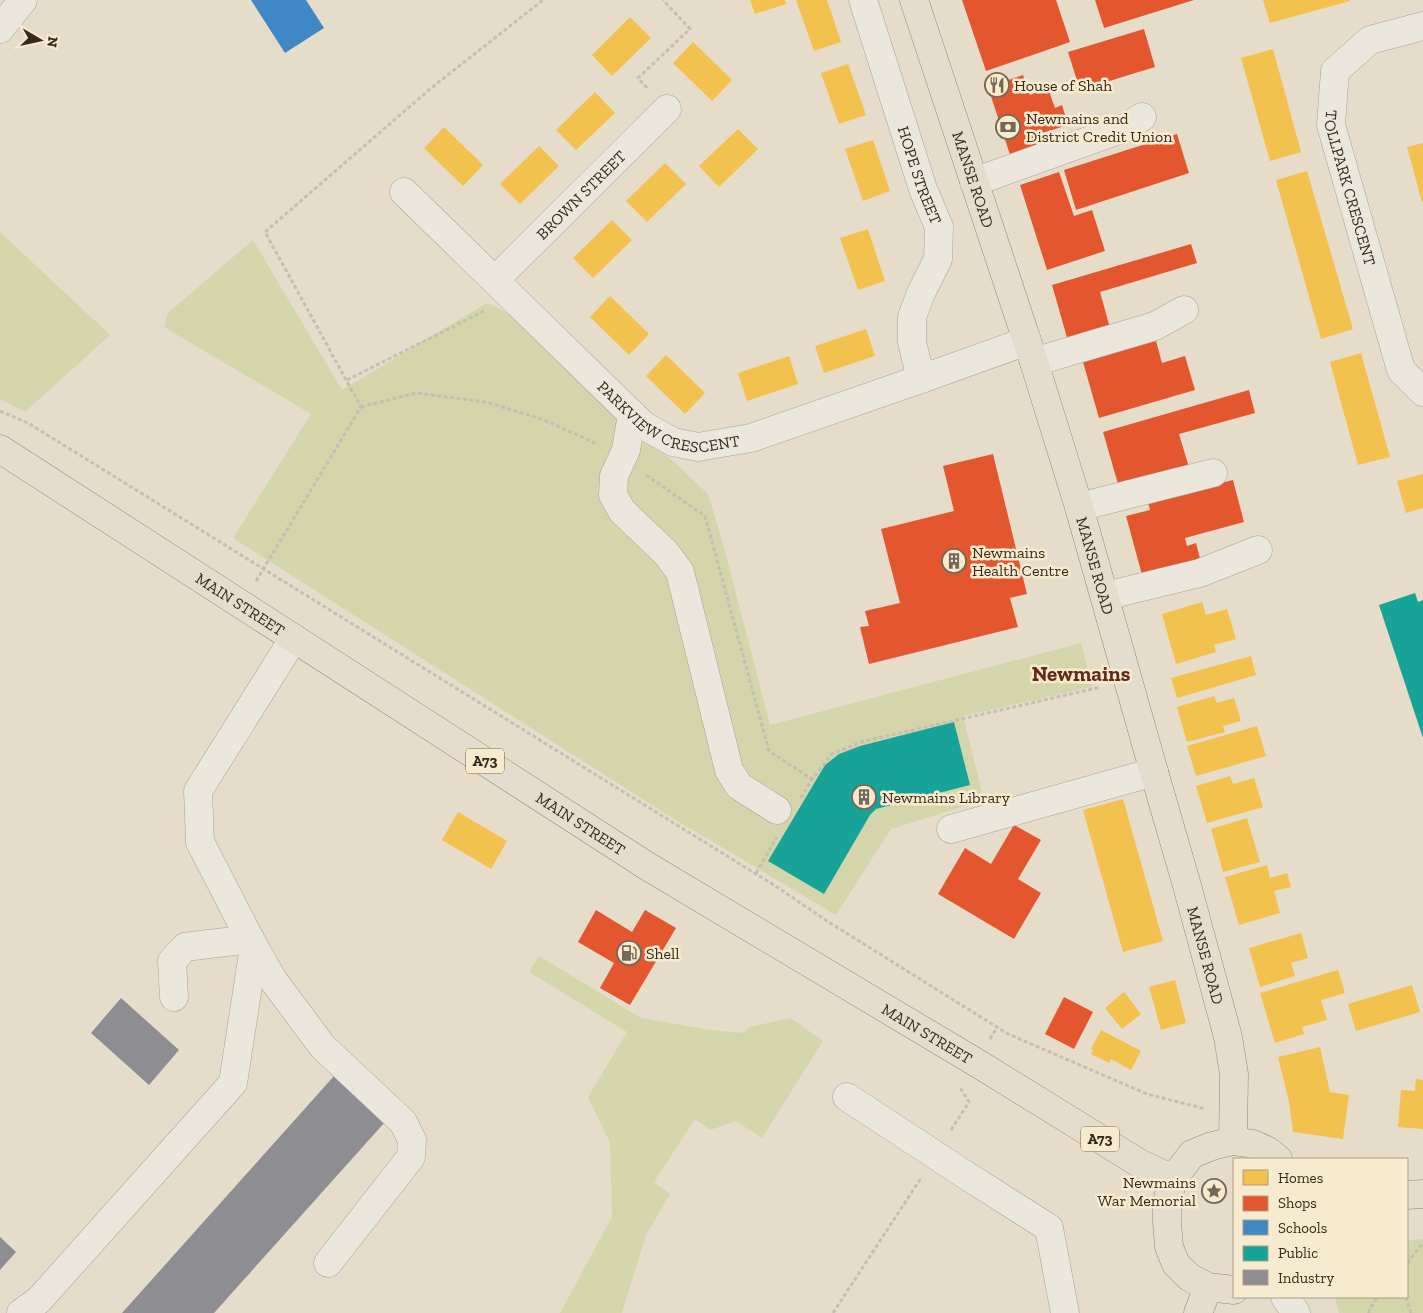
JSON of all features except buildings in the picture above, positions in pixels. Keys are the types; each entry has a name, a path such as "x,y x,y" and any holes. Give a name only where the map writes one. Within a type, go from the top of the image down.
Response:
{"main road":[{"name":"MANSE ROAD","path":"914,0 1030,351 1079,507 1186,882 1228,1037 1234,1074 1233,1128"},
{"name":"MAIN STREET","path":"0,449 647,866 977,1063 1139,1163 1173,1179"},
{"path":"1233,1290 1208,1287 1189,1277 1176,1264 1169,1247 1167,1202 1173,1179 1192,1154 1212,1146 1233,1128 1253,1144 1268,1151 1277,1158"},
{"path":"1408,1195 1423,1194"},
{"path":"1198,1313 1208,1287"}],"street":[{"name":"HOPE STREET","path":"863,0 923,189 940,227 938,259 921,293 912,317 912,342 921,379"},
{"path":"0,29 22,1"},
{"name":"TOLLPARK CRESCENT","path":"1423,26 1370,40 1336,71 1331,125 1401,370 1423,392"},
{"name":"BROWN STREET","path":"504,289 666,109"},
{"path":"974,182 1127,127 1142,117"},
{"name":"PARKVIEW CRESCENT","path":"404,192 644,425 673,442 698,448 751,438 921,379 1030,351 1155,326 1184,310"},
{"path":"632,414 626,450 614,476 613,495 622,511 666,553 680,572 729,770 738,786 785,815"},
{"path":"1079,507 1213,473"},
{"path":"1104,596 1200,573 1258,550"},
{"path":"294,638 198,791 200,842 273,980 323,1047 402,1122 412,1140 411,1157 328,1262"},
{"path":"951,829 1154,772"},
{"path":"174,997 172,961 185,947 252,943"},
{"path":"0,1310 19,1313 39,1300 233,1083 252,943"},
{"path":"847,1097 1049,1228 1058,1284 1065,1313"},
{"path":"1286,1298 1296,1313"}],"path":[{"path":"241,604 360,407 265,232 430,89 543,0"},
{"path":"663,0 690,29 638,78 666,109"},
{"path":"346,380 504,289"},
{"path":"0,411 28,423 263,568 756,873 827,921 1008,1034 1147,1094 1233,1128"},
{"path":"756,873 785,815 832,754 861,742 1128,680"},
{"path":"1408,1262 1423,1243"},
{"path":"1368,1313 1376,1298"},
{"path":"1406,1298 1411,1313"}],"green space":[{"path":"0,232 110,335 25,412 0,399"},
{"path":"253,240 342,390 487,303 520,318 708,494 724,547 770,725 1081,643 1092,687 963,716 984,800 891,829 836,915 669,816 233,538 311,414 164,327 168,313"},
{"path":"539,956 641,1018 710,1030 742,1033 750,1027 791,1018 823,1041 762,1138 736,1121 710,1130 695,1119 654,1182 670,1194 646,1235 622,1313 560,1313 612,1217 610,1143 588,1097 627,1032 529,972"},
{"path":"1423,1239 1423,1313 1339,1313 1335,1298 1408,1298 1408,1240"}],"place":[{"name":"House of Shah","path":"997,85"},
{"name":"Newmains and District Credit Union","path":"1008,127"},
{"name":"Newmains Health Centre","path":"954,561"},
{"name":"Newmains Library","path":"864,797"},
{"name":"Shell","path":"629,953"},
{"name":"Newmains War Memorial","path":"1214,1191"}],"district":[{"name":"Newmains","path":"1081,674"}]}
